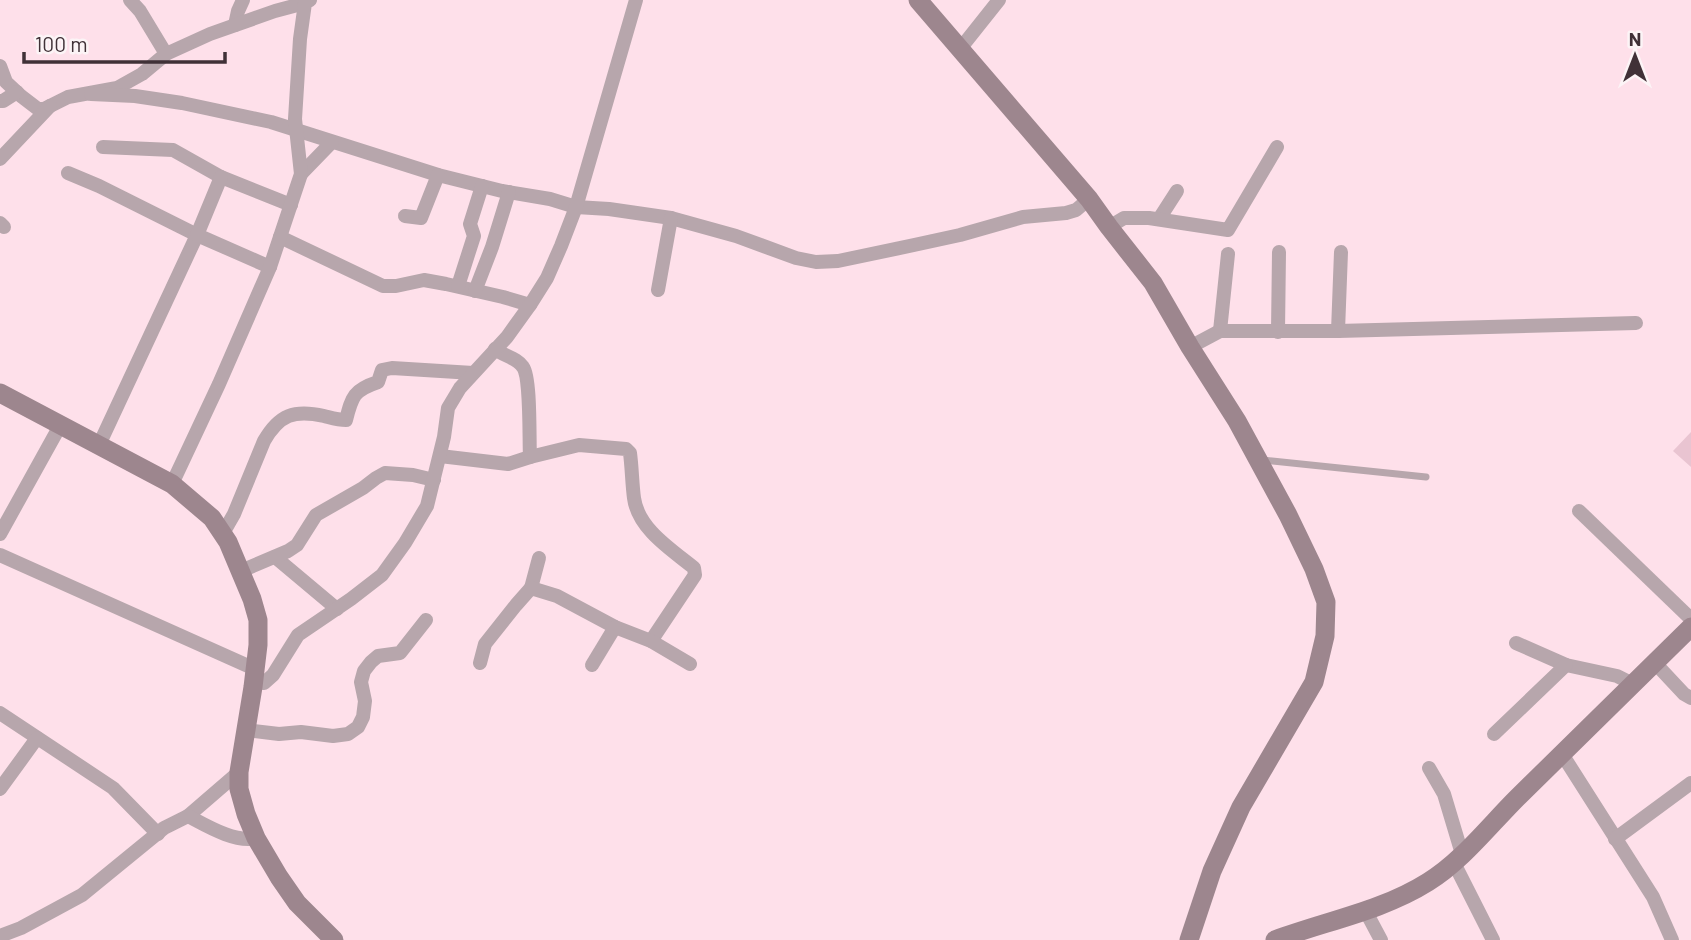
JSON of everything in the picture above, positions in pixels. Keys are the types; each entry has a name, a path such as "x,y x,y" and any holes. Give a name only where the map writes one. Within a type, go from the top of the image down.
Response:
{"main road":[{"path":"918,0 1090,199 1153,283 1237,421 1314,569 1326,602 1325,636 1314,682 1241,807 1212,871 1189,940"},
{"path":"0,393 172,484 212,518 228,542 258,620 258,645 239,780 246,814 256,838 297,903 334,940"},
{"path":"1276,940 1397,899 1429,881 1458,859 1691,626"}],"street":[{"path":"235,25 243,0"},
{"path":"0,555 264,683 273,675 298,635 382,575 427,506 449,408 460,388 507,337 530,306 547,278 561,246 576,207 636,0"},
{"path":"960,49 999,0"},
{"path":"0,66 6,82 38,109 44,109 68,97 117,88 142,74 166,54 210,34 307,2 300,39 295,119 301,174 270,267 172,484"},
{"path":"138,3 166,54"},
{"path":"0,101 17,92"},
{"path":"91,94 135,96 182,103 271,122 438,175 576,207 671,218 736,236 796,258 816,261 838,261 960,235 1023,217 1066,213 1076,210 1090,199"},
{"path":"0,159 51,105"},
{"path":"301,174 332,142"},
{"path":"103,147 173,150 221,177 291,205"},
{"path":"1109,227 1124,218 1149,218 1228,230 1277,147"},
{"path":"68,173 270,267"},
{"path":"405,216 421,218 438,175"},
{"path":"99,444 197,235 221,177"},
{"path":"458,286 474,236 470,224 482,186"},
{"path":"1159,219 1177,191"},
{"path":"475,291 509,192"},
{"path":"657,290 671,218"},
{"path":"280,237 383,286 424,280 503,297 530,306"},
{"path":"1278,332 1279,252"},
{"path":"1338,331 1341,252"},
{"path":"1220,331 1228,254"},
{"path":"1190,347 1220,331 1338,331 1636,323"},
{"path":"495,349 525,369 530,457"},
{"path":"221,532 234,514 270,430 284,417 306,413 346,420 354,395 359,389 378,382 382,370 391,368 473,373"},
{"path":"0,534 61,424"},
{"path":"440,456 508,464 579,445 626,449 630,453 634,501 640,515 650,531 694,568 695,575 651,641"},
{"path":"241,570 297,545 316,514 385,473 434,480"},
{"path":"1578,511 1691,620"},
{"path":"275,556 337,609"},
{"path":"480,663 485,644 531,588 539,558"},
{"path":"531,588 557,596 651,641 690,664"},
{"path":"246,730 279,734 348,734 358,727 363,717 365,701 361,682 364,671 378,656 400,653 426,620"},
{"path":"592,665 615,626"},
{"path":"1516,643 1566,665 1618,676 1633,684"},
{"path":"1654,663 1691,698"},
{"path":"1494,734 1566,665"},
{"path":"0,713 113,788 158,834"},
{"path":"0,789 37,738"},
{"path":"1562,754 1653,897 1670,935 1654,940"},
{"path":"1429,768 1444,794 1458,859 1493,940"},
{"path":"0,936 21,928 82,895 164,828 188,816 239,780"},
{"path":"1615,839 1691,783"},
{"path":"188,816 217,831 247,840 256,838"},
{"path":"1365,910 1381,940"}],"lane":[{"path":"1258,460 1426,477"}],"building":[{"path":"1691,432 1691,467 1673,451"}]}
